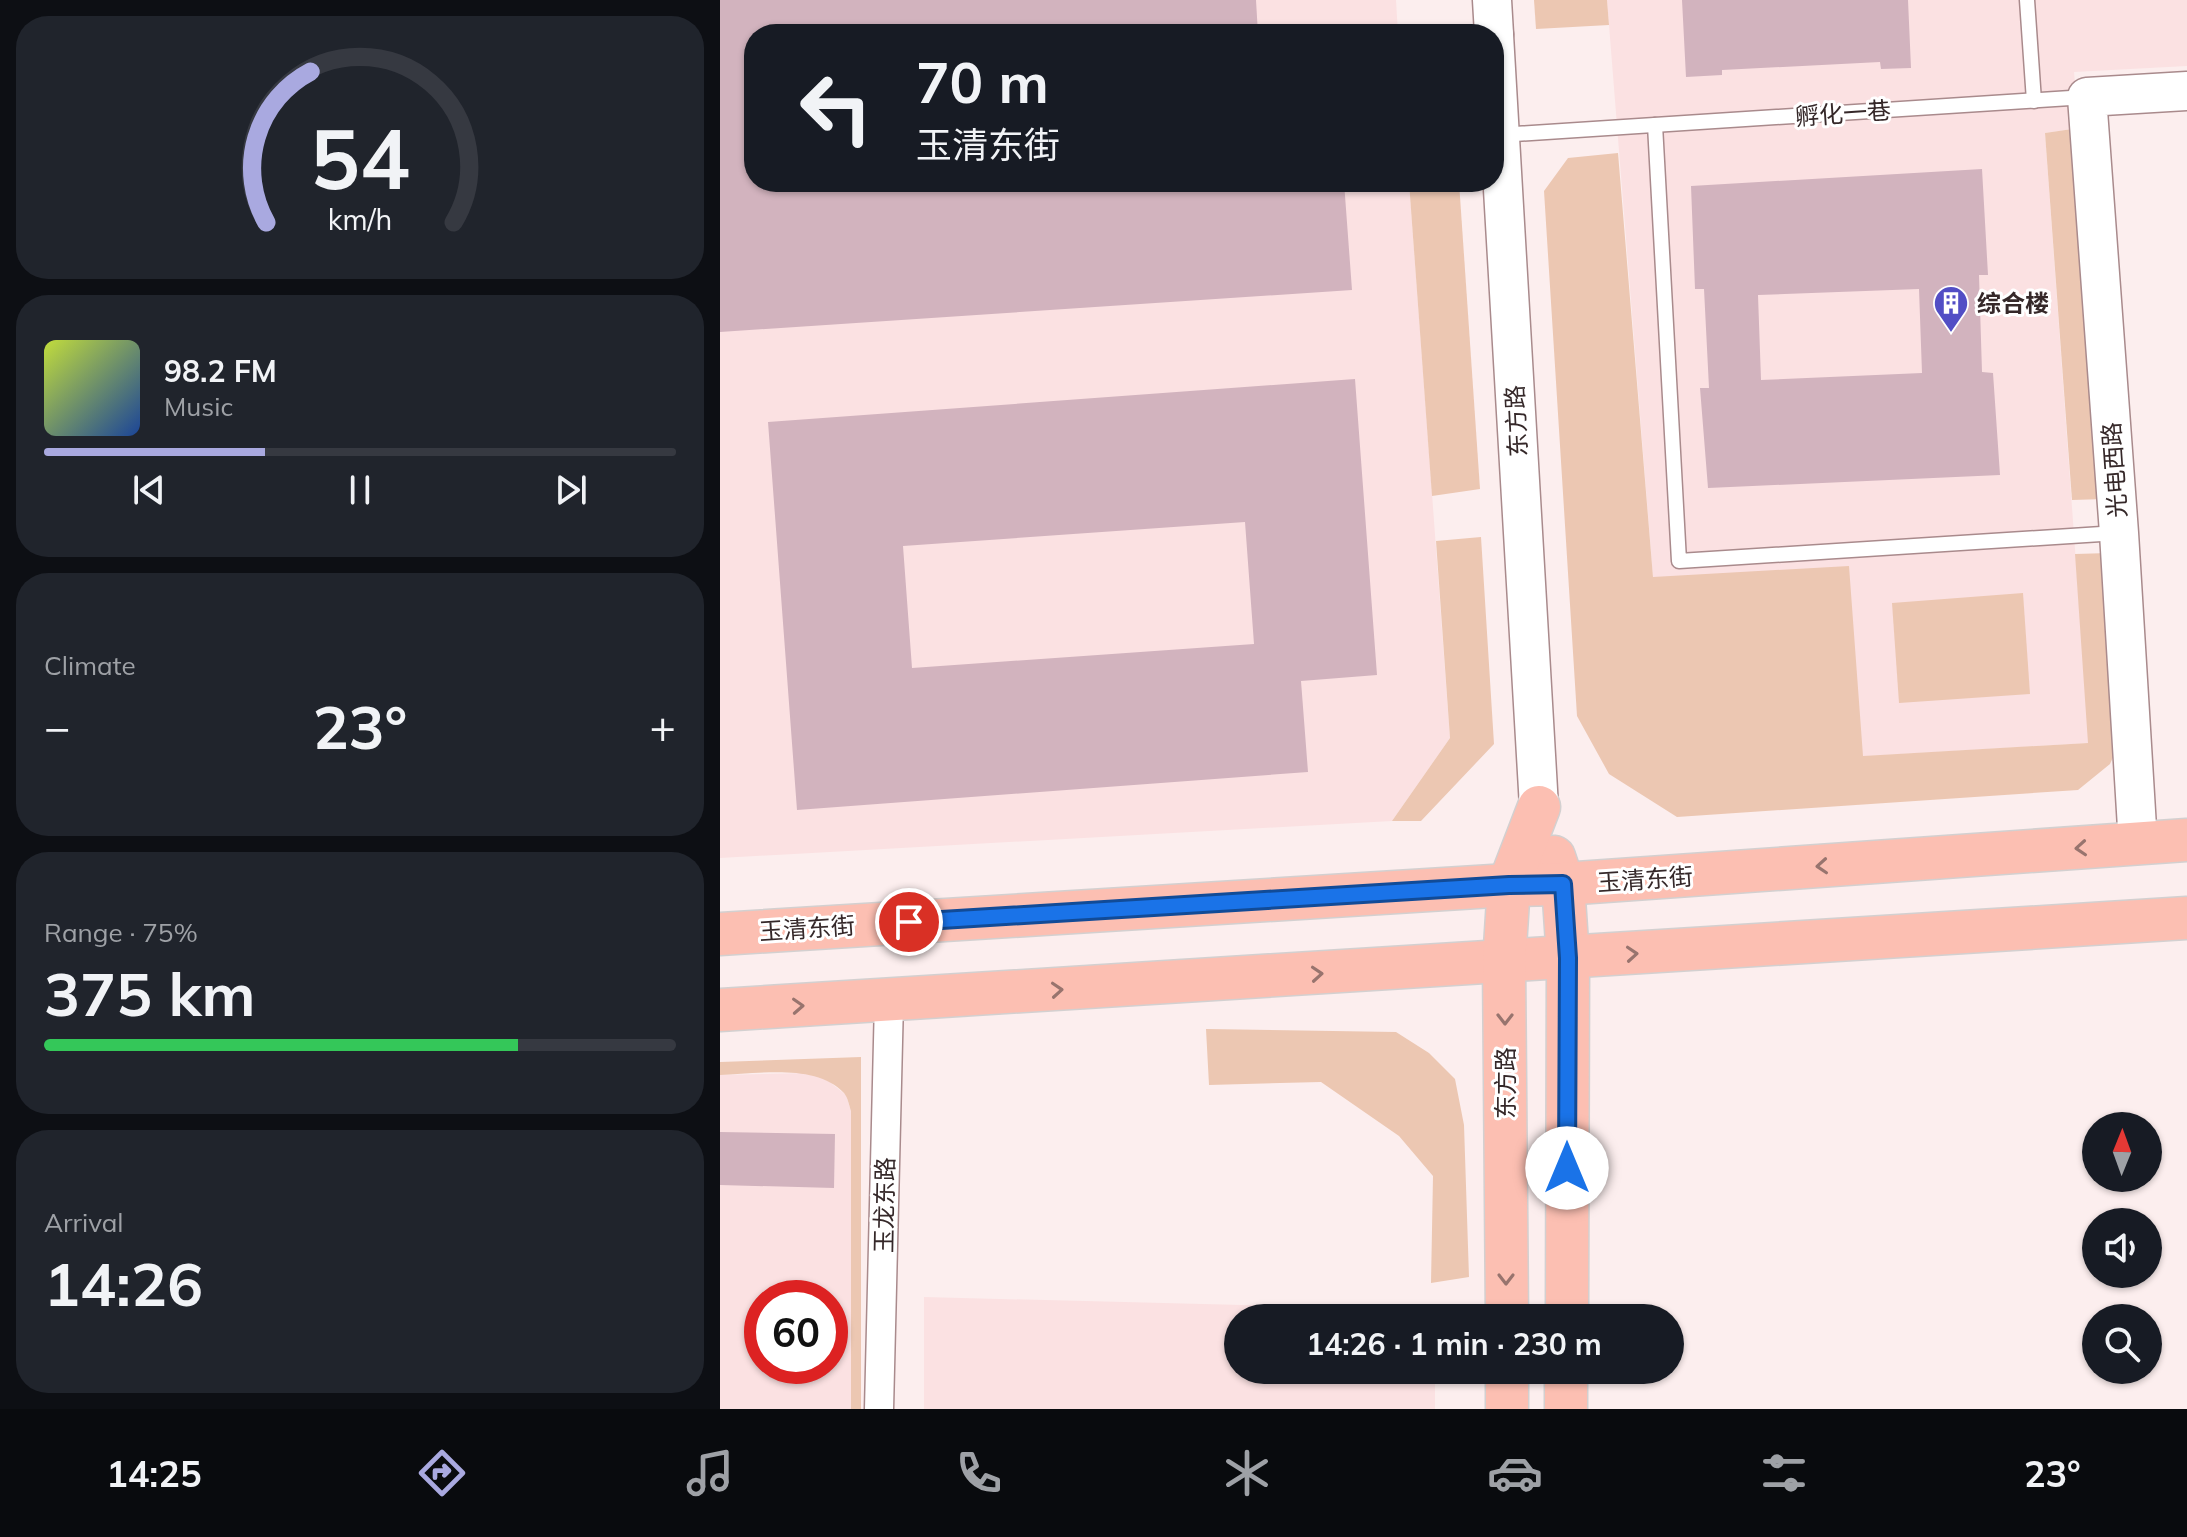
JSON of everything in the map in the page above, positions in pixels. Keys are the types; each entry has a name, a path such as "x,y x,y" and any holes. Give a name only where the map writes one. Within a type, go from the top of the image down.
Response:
{"main road":[{"name":"东方路","path":"1539,807 1563,884 1568,958 1567,1304"},
{"name":"东方路","path":"1507,1304 1504,962 1509,885 1539,807"},
{"name":"玉清东街","path":"720,934 1563,884 2187,840"},
{"path":"720,1010 2187,918"},
{"path":"1507,1384 1507,1409"},
{"path":"1566,1384 1566,1409"}],"street":[{"name":"东方路","path":"1492,0 1493,24"},
{"name":"孵化一巷","path":"2087,97 2187,91"},
{"name":"光电西路","path":"2087,97 2138,844"},
{"name":"东方路","path":"1502,192 1539,807"},
{"name":"玉龙东路","path":"879,1409 889,1001"}],"lane":[{"path":"2027,0 2034,101"},
{"name":"孵化一巷","path":"1504,135 2087,97"},
{"path":"1655,125 1679,561 2119,533"}],"shaded area":[{"path":"720,0 1396,0 1397,24 744,24 744,192 1410,192 1450,738 1392,821 720,858"},
{"path":"1534,0 1607,0 1609,25 1536,29"},
{"path":"1607,0 2187,0 2187,66 2074,72 2079,128 2045,133 2089,743 1766,762 1662,691"},
{"path":"2079,128 2105,499 2072,500 2045,133"},
{"path":"1618,153 1653,577 1849,566 1863,756 2088,743 2075,554 2109,553 2119,744 2110,764 2078,790 1677,817 1609,774 1577,716 1544,191 1568,158"},
{"path":"1410,192 1460,192 1480,489 1432,496"},
{"path":"1481,537 1494,744 1421,821 1392,821 1450,738 1436,541"},
{"path":"2023,593 2030,694 1899,703 1892,603"},
{"path":"1206,1029 1396,1032 1429,1053 1455,1079 1464,1125 1469,1277 1431,1283 1433,1176 1399,1136 1321,1082 1209,1085"},
{"path":"861,1057 861,1409 851,1409 851,1111 847,1099 844,1093 818,1077 786,1072 720,1075 720,1062"},
{"path":"807,1073 826,1079 846,1095 851,1111 851,1409 720,1409 720,1075"},
{"path":"924,1297 1224,1305 1224,1384 1435,1384 1435,1409 924,1409"}],"building":[{"path":"720,0 1256,0 1257,24 744,24 744,192 1345,192 1352,290 720,332"},
{"path":"1682,0 1908,0 1911,68 1881,69 1880,62 1722,70 1722,75 1686,77"},
{"name":"综合楼","path":"1982,169 1988,275 1979,275 1982,372 1993,373 2000,475 1708,488 1700,388 1709,388 1704,289 1695,289 1691,186","holes":["1919,289 1922,373 1761,380 1758,295"]},
{"path":"1355,379 1377,675 1301,681 1308,772 797,810 768,422","holes":["1245,522 1254,644 912,668 903,546"]},
{"path":"720,1132 835,1134 834,1188 720,1185"}],"place":[{"name":"综合楼","path":"1951,334"}],"route":[{"path":"909,922 1563,884 1568,958 1567,1168"}]}
